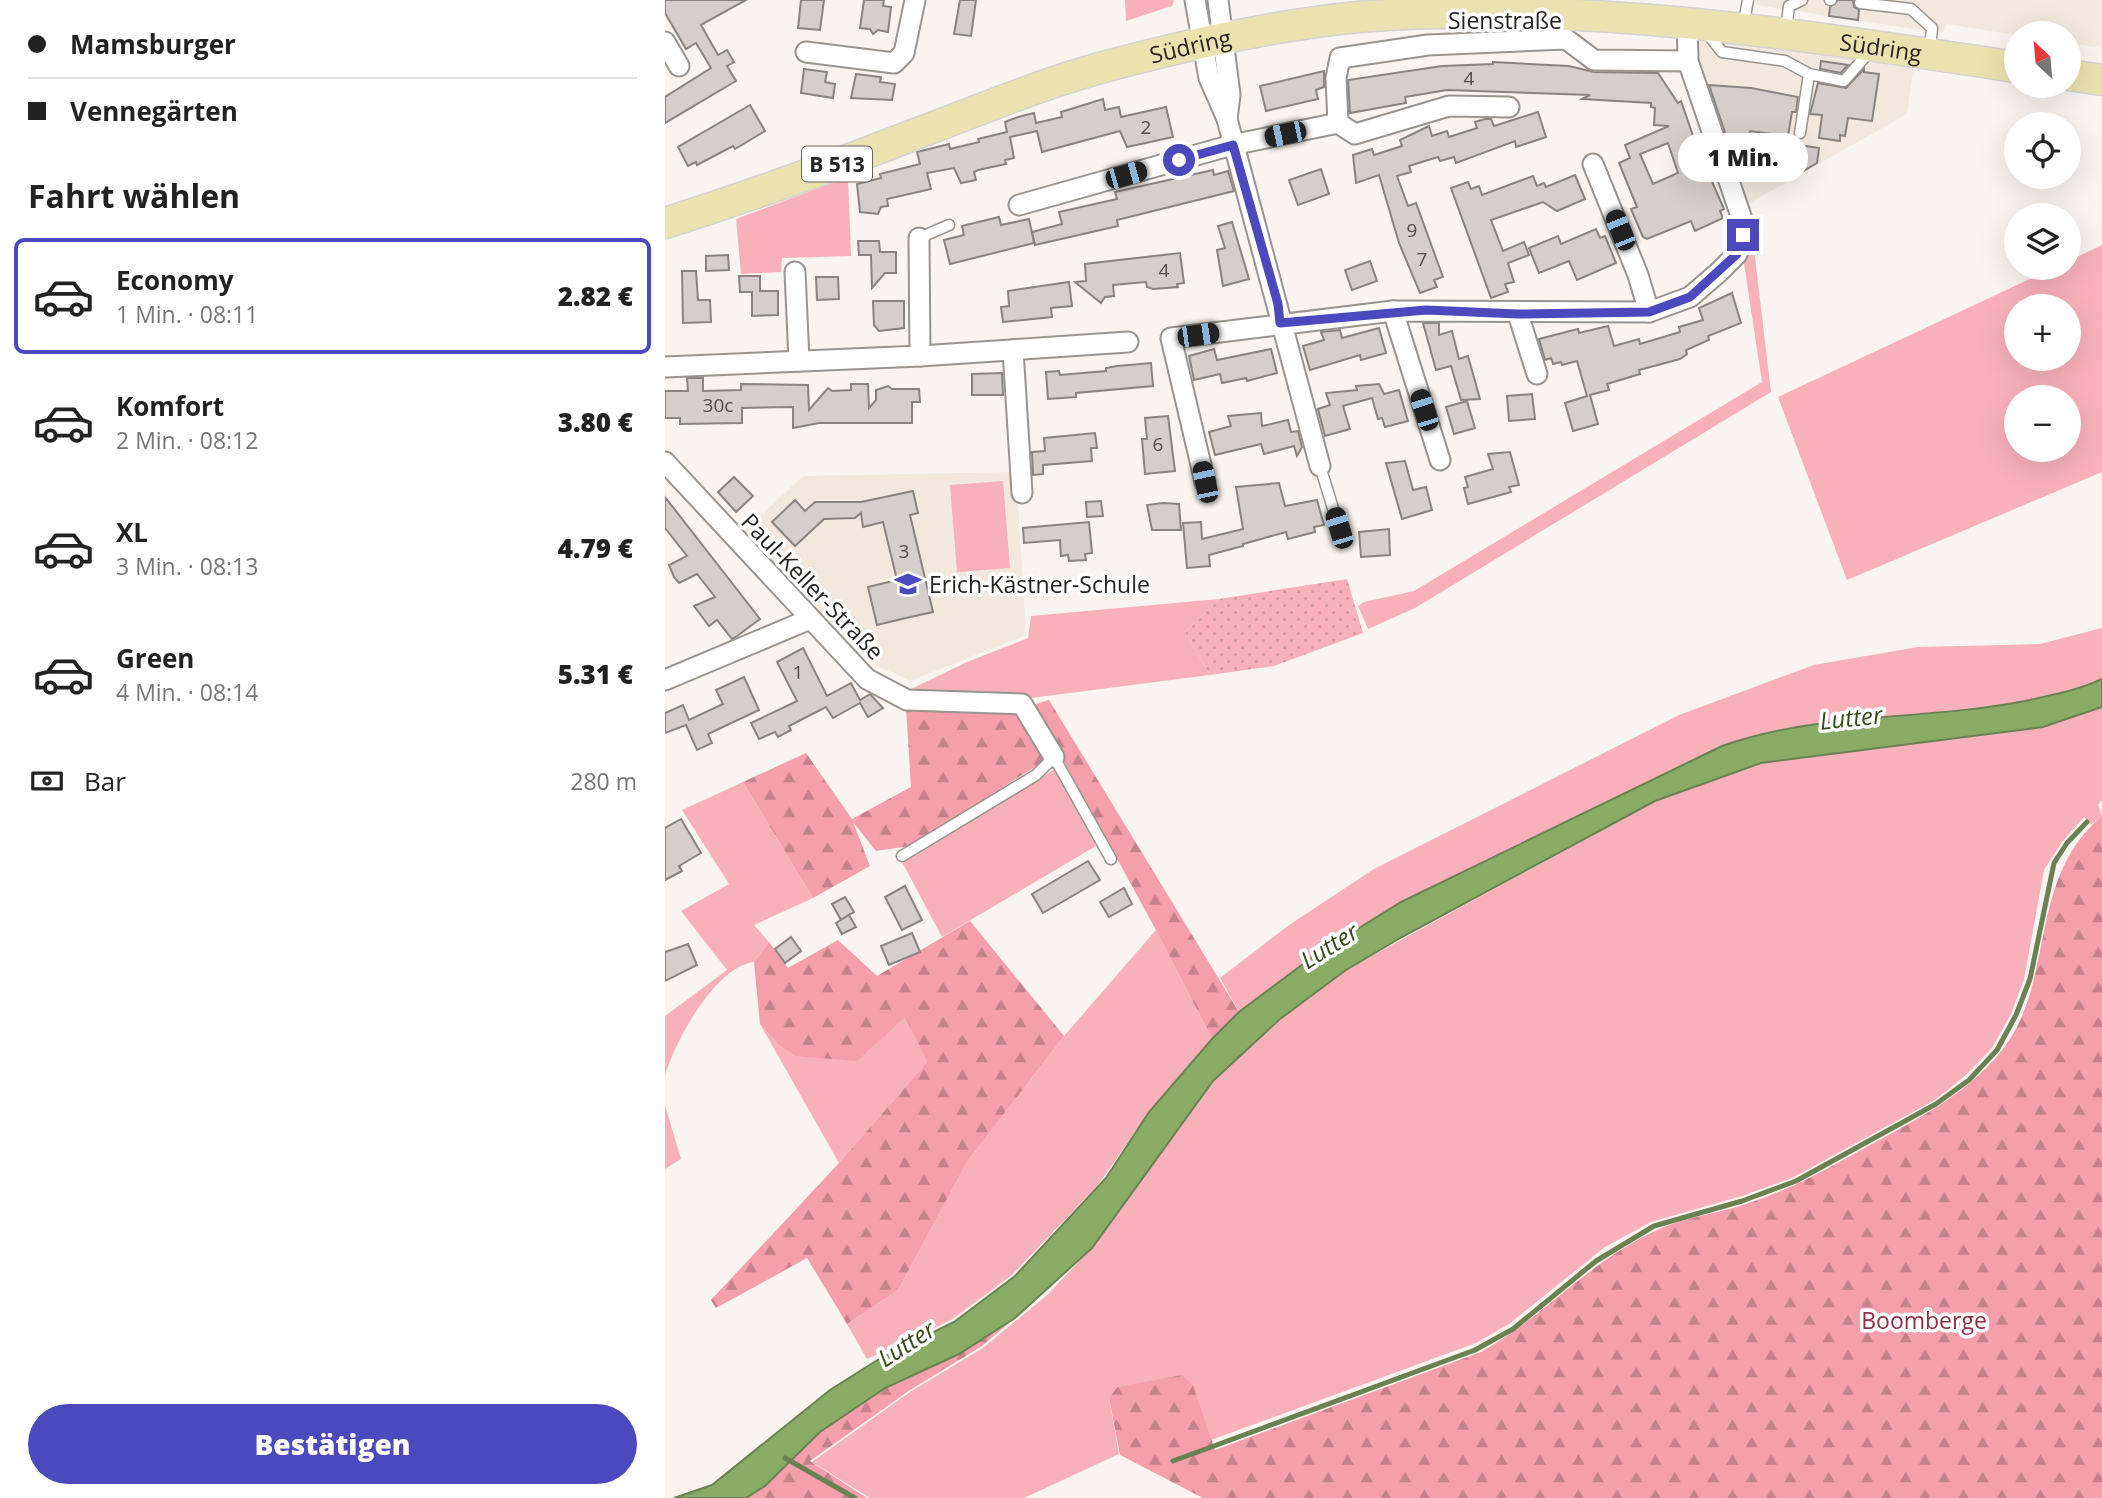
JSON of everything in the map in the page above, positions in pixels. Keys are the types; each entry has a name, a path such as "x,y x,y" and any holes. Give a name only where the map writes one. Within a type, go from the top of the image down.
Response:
{"main road":[{"name":"Südring","path":"665,223 834,165 1066,78 1214,41 1417,7 1616,15 1699,22 1746,13 1785,33 2004,65"},
{"path":"2081,77 2102,80"}],"street":[{"path":"806,52 894,63 904,53 915,0"},
{"path":"1195,0 1214,41"},
{"path":"1218,0 1209,78 1227,119 1320,466"},
{"path":"1205,482 1171,338 1393,311 1518,314 1649,312 1690,297 1737,254 1743,235 1740,209 1688,61 1699,22"},
{"name":"Sienstraße","path":"1338,123 1336,78 1340,58 1428,45 1566,39 1594,60 1688,61"},
{"path":"665,42 679,66"},
{"path":"1019,205 1233,145 1338,123 1355,134 1449,106 1509,107"},
{"path":"1593,164 1638,275 1649,312"},
{"path":"919,238 920,356"},
{"path":"795,272 799,361"},
{"path":"1393,311 1440,460"},
{"path":"1518,314 1537,374"},
{"path":"665,367 920,356 1128,342"},
{"path":"1013,350 1022,493"},
{"name":"Paul-Keller-Straße","path":"665,463 867,679 907,700 1022,704 1054,757"},
{"path":"665,680 810,619"}],"lane":[{"path":"1785,33 1789,6 1802,0"},
{"path":"1860,3 1911,9 1932,28 1929,54"},
{"path":"1699,22 1722,52 1785,61 1809,74 1844,81 1864,58 1866,45"},
{"path":"1800,134 1809,74"},
{"path":"919,238 949,225"},
{"path":"1320,466 1339,528"},
{"path":"902,856 1036,775 1054,757"},
{"name":"Paul-Keller-Straße","path":"1054,757 1111,859"}],"shaded area":[{"path":"1125,0 1174,0 1172,6 1126,21"},
{"path":"1757,0 2102,0 2102,48 2081,45 2081,21 2004,21 2004,33 1946,24 1944,31 1940,33 1756,5"},
{"path":"1696,32 1914,63 1907,114 1746,205 1694,62"},
{"path":"848,177 851,256 782,258 781,272 741,274 736,219"},
{"path":"1753,241 1771,392 1415,608 1368,629 1358,606 1364,602 1414,591 1762,382 1743,257"},
{"path":"2102,245 2102,472 1847,580 1778,397 2027,280 2081,280 2081,255"},
{"name":"Erich-Kästner-Schule","path":"1016,472 1026,635 910,681 874,664 742,533 803,476"},
{"path":"1003,481 1010,568 957,572 950,485"},
{"path":"1347,579 1363,633 1274,666 1210,675 1185,632 1219,599"},
{"path":"1219,599 1185,632 1210,675 1023,699 903,693 967,662 1028,638 1031,616"},
{"path":"2102,628 2102,679 2093,683 2058,694 1992,707 1798,727 1722,746 1401,901 1311,958 1239,1012 1220,978 1289,925 1374,869 1679,715 1814,665 1918,647 2040,644"},
{"path":"2102,679 2102,707 2043,727 1761,763 1655,801 1402,937 1346,970 1280,1019 1213,1081 1092,1248 1015,1318 959,1354 885,1388 820,1432 765,1486 746,1498 674,1498 712,1485 830,1390 879,1359 954,1322 1015,1276 1106,1178 1149,1112 1239,1012 1311,958 1401,902 1722,746 1798,727 1992,707 2076,689"},
{"path":"2102,707 2102,800 2098,805 2102,816 2091,825 2084,817 2062,842 2044,870 2024,979 2011,1014 1992,1048 1965,1076 1935,1100 1792,1178 1742,1196 1651,1222 1605,1247 1509,1324 1476,1343 1211,1440 1193,1385 1117,1387 1109,1398 1119,1454 1024,1498 870,1498 812,1462 910,1392 983,1348 1047,1295 1092,1248 1213,1081 1280,1019 1346,970 1655,801 1761,763 2043,727"},
{"path":"1055,769 1096,846 942,937 902,862"},
{"path":"743,782 813,898 754,925 769,942 754,962 725,977 699,1007 678,1044 665,1075 665,1016 727,970 681,911 729,884 682,810"},
{"path":"1156,930 1212,1039 1149,1112 1098,1185 1012,1275 951,1320 867,1359 847,1324 898,1290 967,1162 1064,1036"},
{"path":"906,1017 927,1062 839,1163 760,1024 777,1043"},
{"path":"665,1105 681,1159 665,1169"}],"green space":[{"path":"1049,700 1239,1012 1212,1039 1156,930 1033,705"},
{"path":"906,707 1015,709 1046,760 910,846 876,851 853,822 870,866 813,898 743,782 806,753 852,819 911,787"},
{"name":"Boomberge","path":"2102,816 2102,1498 1203,1498 1120,1455 1109,1398 1117,1387 1182,1375 1193,1385 1215,1450 1481,1352 1525,1323 1631,1243 1666,1226 1746,1204 1794,1185 1939,1106 1985,1069 1999,1054 2017,1026 2029,996 2051,901 2062,871 2078,842"},
{"path":"970,921 1064,1036 967,1162 898,1290 847,1324 807,1258 716,1308 711,1300 839,1163 927,1062 905,1017 857,1061 795,1056 777,1043 760,1024 754,962 769,942 788,968 838,940 877,976"},
{"path":"1015,1318 982,1346 910,1390 810,1461 867,1498 746,1498 765,1485 820,1432 885,1388 959,1354"}],"building":[{"path":"665,0 746,0 701,25 718,55 727,50 734,62 727,66 736,81 665,123 665,97 711,68 696,43 686,49 665,13"},
{"path":"801,0 824,0 820,30 798,28"},
{"path":"864,0 884,0 883,6 891,7 888,32 878,30 873,34 870,29 860,28"},
{"path":"960,0 976,0 971,36 954,34"},
{"path":"1838,0 1853,0 1854,7 1859,10 1858,20 1829,16 1830,7"},
{"path":"1821,61 1848,65 1841,73 1820,69"},
{"path":"1442,66 1569,66 1594,72 1658,73 1678,103 1681,101 1708,179 1710,177 1724,209 1720,211 1723,218 1695,231 1691,221 1647,239 1643,237 1631,209 1637,207 1619,163 1630,158 1625,145 1669,126 1654,125 1655,108 1651,107 1651,103 1582,99 1590,95 1447,90 1405,97 1406,103 1350,113 1348,80","holes":["1668,143 1678,173 1653,184 1640,154"]},
{"path":"804,69 827,72 825,82 835,84 833,98 801,93"},
{"path":"1864,69 1864,72 1879,74 1872,121 1848,118 1845,136 1840,135 1840,141 1819,138 1822,115 1810,114 1818,83 1846,88"},
{"path":"1324,71 1324,87 1316,90 1318,99 1266,111 1260,86"},
{"path":"856,74 881,77 880,82 895,84 892,100 851,98"},
{"path":"1709,85 1751,88 1798,97 1788,136 1750,131 1745,169 1737,168"},
{"path":"1103,99 1105,110 1119,107 1121,117 1166,107 1173,137 1127,147 1120,131 1042,152 1037,131 1010,137 1014,158 1005,160 1006,164 974,172 976,180 961,183 954,168 927,173 931,189 887,199 888,206 881,207 878,214 860,212 857,184 881,178 880,174 920,164 917,152 949,144 950,149 979,142 978,139 1007,132 1005,122 1018,117 1034,113 1036,123 1062,117 1061,112"},
{"path":"750,105 765,131 735,149 733,146 697,165 696,162 688,166 678,147"},
{"path":"1538,112 1546,137 1516,147 1515,141 1456,163 1454,157 1440,161 1438,157 1409,166 1411,172 1397,176 1408,206 1416,203 1443,277 1434,280 1437,287 1420,293 1399,243 1379,175 1356,183 1353,155 1372,149 1374,155 1402,146 1400,140 1429,126 1432,136 1447,131 1449,137 1477,128 1475,122 1485,119 1491,119 1494,126"},
{"path":"1799,145 1819,148 1817,163 1795,176"},
{"path":"1321,169 1329,194 1298,205 1289,180"},
{"path":"1213,170 1214,175 1228,171 1234,191 1117,220 1118,226 1035,245 1032,232 1062,224 1059,212 1117,199 1115,192"},
{"path":"1575,175 1585,199 1557,211 1543,202 1491,220 1503,251 1524,242 1529,255 1508,263 1514,282 1505,284 1508,292 1491,298 1451,188 1468,182 1471,189 1479,186 1482,195 1533,176 1537,186 1544,183 1546,187"},
{"path":"999,217 1001,225 1029,219 1034,243 950,264 944,240 964,235 962,226"},
{"path":"1232,222 1249,279 1223,286 1217,250 1225,248 1218,226"},
{"path":"1596,229 1600,238 1605,236 1616,263 1577,280 1569,261 1539,273 1529,248 1558,236 1561,244"},
{"path":"858,241 879,241 880,252 896,252 896,273 885,273 872,288 871,255 859,255"},
{"path":"1180,253 1184,283 1177,284 1178,287 1153,289 1147,287 1146,282 1113,285 1114,296 1105,297 1101,303 1075,282 1086,281 1085,264"},
{"path":"728,255 729,270 706,271 706,256"},
{"path":"1370,261 1377,281 1352,290 1345,270"},
{"path":"682,271 696,271 698,300 710,300 711,322 683,323"},
{"path":"739,276 760,276 760,291 778,291 778,315 752,316 752,292 740,292"},
{"path":"816,277 838,277 839,299 817,300"},
{"path":"1069,282 1072,306 1051,308 1052,317 1003,322 1001,307 1009,306 1008,291"},
{"path":"1732,293 1741,323 1708,336 1709,340 1686,350 1687,354 1680,359 1639,370 1640,374 1607,384 1609,390 1590,395 1598,424 1573,431 1565,403 1587,396 1577,361 1562,365 1561,362 1553,364 1551,358 1545,360 1539,339 1578,329 1579,333 1608,326 1614,346 1639,339 1640,344 1680,332 1679,327 1703,320 1699,308"},
{"path":"873,301 904,301 904,328 879,331 874,325"},
{"path":"1423,323 1439,323 1439,335 1452,331 1459,359 1468,356 1480,399 1461,400 1451,366 1436,370"},
{"path":"1379,328 1386,353 1361,360 1360,355 1310,370 1303,346 1324,340 1321,332 1340,330 1342,338"},
{"path":"1214,349 1217,360 1271,349 1277,373 1247,381 1246,378 1222,383 1220,374 1194,380 1189,356"},
{"path":"1151,363 1153,386 1076,393 1076,397 1048,399 1046,372 1059,371 1060,375"},
{"path":"1002,373 1003,395 972,395 972,374"},
{"path":"687,378 703,378 703,391 741,390 741,384 808,385 809,410 828,388 832,391 851,390 851,384 868,384 869,408 876,400 876,390 888,386 892,389 919,389 920,402 912,402 912,423 819,423 793,428 793,407 742,408 742,423 680,424 680,418 665,418 665,391 688,391"},
{"path":"1379,384 1384,394 1399,390 1408,421 1385,427 1382,418 1378,419 1372,398 1343,406 1350,429 1325,436 1318,409 1330,405 1326,393 1357,390 1356,386"},
{"path":"1532,394 1535,419 1509,421 1507,396"},
{"path":"1467,401 1475,428 1454,434 1446,407"},
{"path":"1261,413 1262,426 1288,420 1291,432 1298,431 1302,447 1297,456 1294,446 1264,454 1261,444 1215,455 1209,432 1231,426 1228,416"},
{"path":"1168,416 1175,471 1145,474 1142,439 1147,439 1145,418"},
{"path":"1095,433 1097,448 1091,448 1092,461 1043,465 1043,474 1033,475 1032,452 1045,451 1044,438"},
{"path":"1510,452 1519,485 1509,487 1511,492 1468,504 1464,488 1468,487 1465,477 1493,469 1488,454"},
{"path":"1405,461 1413,490 1426,487 1432,510 1402,519 1386,463"},
{"path":"734,477 753,496 736,512 718,492"},
{"path":"1279,483 1285,506 1317,500 1324,525 1314,527 1315,532 1288,539 1286,532 1243,544 1209,555 1210,566 1187,568 1183,523 1201,522 1202,539 1243,529 1236,487"},
{"path":"913,491 918,513 910,515 933,612 877,625 868,587 897,580 883,522 863,527 861,513 855,518 824,519 795,546 772,522 795,500 805,511 815,502 861,502"},
{"path":"665,497 760,619 732,639 717,620 709,626 694,606 715,597 697,574 679,583 674,577 669,565 687,556 665,528"},
{"path":"1101,501 1103,516 1087,517 1086,502"},
{"path":"1179,504 1181,530 1152,530 1147,505"},
{"path":"1089,522 1092,553 1085,554 1086,560 1069,561 1068,555 1061,556 1060,540 1024,543 1023,528"},
{"path":"1389,529 1390,555 1361,557 1359,532"},
{"path":"803,648 827,696 851,683 860,700 870,694 883,708 868,717 860,703 833,718 826,707 789,726 791,730 778,737 775,732 759,739 751,723 797,701 777,662"},
{"path":"744,677 759,710 708,734 712,743 697,750 686,725 665,733 665,713 683,705 689,720 723,704 716,690"},
{"path":"681,819 701,853 679,866 682,871 665,880 665,828"},
{"path":"1088,861 1100,880 1043,913 1032,894"},
{"path":"905,886 922,920 902,930 885,897"},
{"path":"1124,888 1132,904 1109,917 1100,902"},
{"path":"845,897 854,912 841,920 832,904"},
{"path":"849,915 856,927 842,934 836,923"},
{"path":"912,933 920,952 889,965 881,946"},
{"path":"791,937 801,951 785,963 775,949"},
{"path":"688,944 697,965 665,981 665,952"}],"waterway":[{"path":"1173,1461 1475,1350 1513,1329 1596,1261 1654,1226 1742,1201 1796,1181 1936,1104 1969,1080 1997,1050 2016,1015 2030,979 2054,863 2067,843 2087,822"},
{"path":"785,1458 855,1498"}],"place":[{"name":"Erich-Kästner-Schule","path":"908,584"}],"route":[{"path":"1179,160 1233,145 1278,304 1280,323 1426,310 1518,314 1649,312 1672,306 1690,297 1737,254 1743,235"}],"water label":[{"name":"Lutter","path":"1851,717"},
{"name":"Lutter","path":"1329,945"},
{"name":"Lutter","path":"906,1343"}]}
